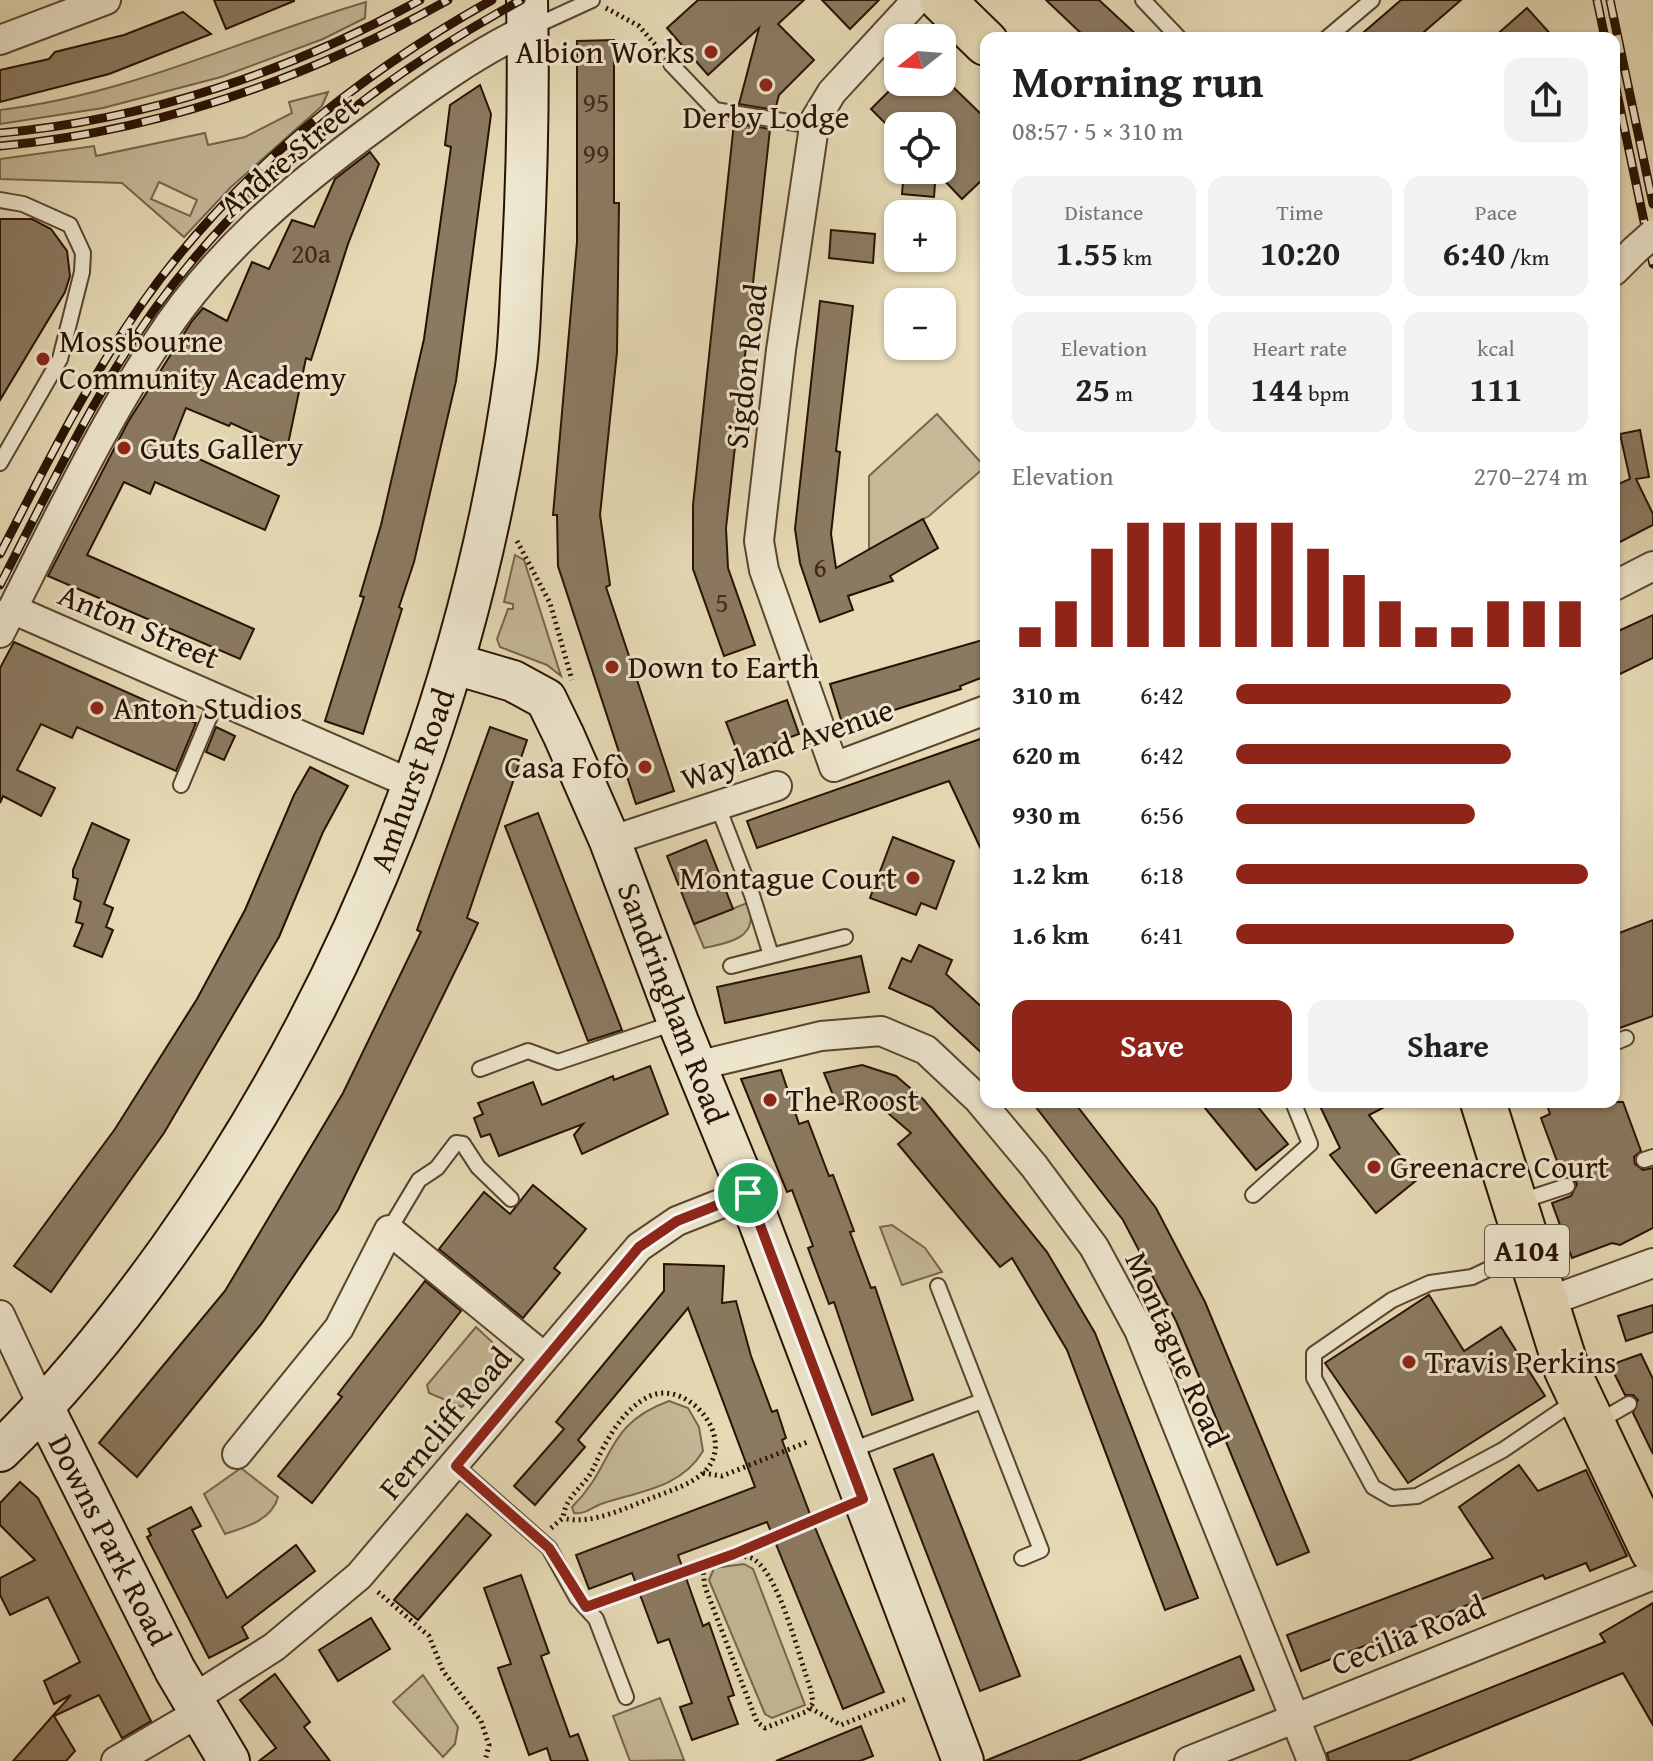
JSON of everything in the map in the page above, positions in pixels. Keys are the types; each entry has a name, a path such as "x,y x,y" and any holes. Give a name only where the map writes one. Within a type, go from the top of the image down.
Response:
{"main road":[{"path":"942,0 980,37"},
{"name":"A104","path":"1485,1108 1544,1303 1586,1412 1653,1551"}],"street":[{"path":"0,40 106,0"},
{"name":"Sigdon Road","path":"834,767 764,570 759,541 781,350 813,126 832,92 917,0"},
{"name":"Andre Street","path":"6,621 113,417 157,342 242,237 288,193 527,15"},
{"name":"Amhurst Road","path":"0,1451 43,1407 119,1319 197,1209 258,1115 323,995 414,785 455,664 490,510 516,365 525,214 527,15"},
{"path":"1620,265 1644,242"},
{"path":"1620,583 1653,566"},
{"name":"Anton Street","path":"6,621 218,697 414,785"},
{"name":"Sandringham Road","path":"455,664 513,681 546,699 564,736 610,841 678,1022 748,1193 963,1761"},
{"name":"Wayland Avenue","path":"834,767 980,712"},
{"name":"Wayland Avenue","path":"610,841 717,803 777,786"},
{"name":"Montague Road","path":"696,1066 821,1036 881,1031 926,1050 980,1101"},
{"name":"Montague Road","path":"986,1108 1034,1166 1094,1247 1139,1330 1312,1761"},
{"name":"Ferncliff Road","path":"116,1761 274,1647 359,1576 456,1466 639,1247 677,1221 748,1193"},
{"path":"237,1454 339,1328 389,1230 544,1357"},
{"path":"1544,1303 1653,1263"},
{"name":"Downs Park Road","path":"0,1315 194,1706 229,1761"},
{"name":"Cecilia Road","path":"1189,1761 1653,1575"}],"lane":[{"path":"527,15 592,0"},
{"path":"1143,0 1173,32"},
{"path":"1334,32 1372,0"},
{"path":"671,64 715,110 813,126"},
{"path":"0,200 23,204 70,225 83,253 83,263 60,359 0,463"},
{"path":"181,785 218,697"},
{"path":"717,803 771,955"},
{"path":"731,966 845,937"},
{"path":"480,1069 528,1051 558,1062 678,1022"},
{"path":"1253,1195 1310,1144 1295,1108"},
{"path":"389,1230 419,1180 437,1168 456,1143 463,1144 478,1167 511,1199"},
{"path":"1513,1204 1567,1186"},
{"path":"1527,1250 1472,1277 1430,1283 1392,1300 1314,1354 1314,1378 1373,1487 1392,1498 1417,1496 1503,1450 1586,1412 1629,1404"},
{"path":"938,1286 1041,1550 1022,1558"},
{"path":"841,1441 982,1401"},
{"path":"456,1466 549,1548 596,1619 626,1697"}],"path":[{"path":"607,8 639,26 671,64"},
{"path":"511,535 524,547 550,603 572,678 564,736"},
{"path":"538,1539 563,1518 565,1502 591,1473 607,1438 650,1396 670,1393 689,1398 704,1415 713,1437 714,1459 703,1473 677,1489 628,1506 577,1522 563,1518"},
{"path":"703,1473 722,1476 841,1441"},
{"path":"586,1607 734,1554 863,1499"},
{"path":"734,1554 753,1558 768,1574 811,1690 810,1708"},
{"path":"702,1564 705,1587 757,1722 765,1728 790,1720 810,1708"},
{"path":"359,1576 429,1636 443,1671 481,1721 489,1745 485,1761"},
{"path":"810,1708 841,1725 935,1687"}],"shaded area":[{"path":"366,2 365,18 323,39 221,77 103,108 0,124 0,110 47,103 140,79"},
{"path":"328,92 322,106 231,187 184,237 122,183 0,179 0,159 94,146 96,156 205,133 208,145 245,137 292,113 289,102","holes":["159,182 197,200 190,216 151,199"]},
{"path":"937,414 980,461 980,471 929,516 869,550 869,476"},
{"path":"515,555 524,560 561,676 547,665 500,647 497,639 508,609 513,609 513,604 504,602"},
{"path":"747,903 750,924 747,931 733,941 704,948 694,924"},
{"path":"892,1225 925,1248 942,1272 902,1285 880,1227"},
{"path":"476,1327 508,1357 462,1407 429,1393 427,1385"},
{"path":"669,1401 688,1408 699,1427 703,1451 694,1463 684,1473 660,1486 574,1513 572,1507 586,1491 621,1434 648,1411"},
{"path":"241,1468 278,1497 264,1517 225,1534 204,1494"},
{"path":"744,1564 753,1569 805,1705 772,1718 765,1714 709,1580 714,1568"},
{"path":"423,1675 458,1727 455,1744 443,1757 393,1702"},
{"path":"660,1698 684,1760 630,1761 613,1716"}],"building":[{"path":"214,0 294,0 294,1 226,29"},
{"path":"698,0 804,0 778,24 814,60 779,95 775,110 739,104 759,28 708,75 667,28"},
{"path":"822,0 879,0 850,29"},
{"path":"1046,0 1099,0 1134,32 1080,32"},
{"path":"1401,0 1461,0 1424,32 1364,32"},
{"path":"1527,8 1549,32 1500,32"},
{"path":"183,12 211,34 109,74 0,102 0,70 49,59 55,52 124,35"},
{"path":"614,40 614,203 619,203 617,352 600,515 610,585 606,587 674,791 636,804 558,566 557,515 553,515 577,242 577,41"},
{"path":"480,85 491,114 456,381 414,562 399,607 402,609 363,734 325,721 364,597 360,596 381,525 424,339 451,147 445,145 450,105"},
{"path":"956,90 980,113 980,182 962,199 948,184 956,184 956,112 884,112 884,122 871,109 884,96 956,96"},
{"path":"734,123 770,129 726,528 728,568 755,645 724,656 693,569 693,505"},
{"path":"370,152 379,164 348,244 311,360 306,358 287,449 231,423 229,426 186,408 171,446 279,496 265,530 155,482 150,494 124,482 87,555 254,629 240,659 48,576 128,422 192,321 203,308 227,321 252,262 269,269 292,220 314,227 335,179"},
{"path":"903,184 935,184 934,197 902,194"},
{"path":"0,219 32,219 51,229 67,251 70,276 65,292 0,400"},
{"path":"831,230 875,234 873,263 829,258"},
{"path":"820,301 853,306 836,451 840,452 831,534 836,568 923,519 938,548 890,576 893,581 848,596 853,610 820,622 800,563 795,529"},
{"path":"1640,430 1649,477 1636,479 1653,514 1653,525 1620,542 1620,483 1630,479 1620,434"},
{"path":"1653,615 1653,658 1620,674 1620,630"},
{"path":"980,641 980,678 960,686 961,689 843,726 830,684"},
{"name":"Anton Studios","path":"14,642 196,723 176,771 77,727 72,738 41,724 17,770 55,788 41,816 3,796 0,803 0,668"},
{"path":"787,700 799,734 739,756 726,722"},
{"path":"216,727 235,736 224,760 206,752"},
{"path":"490,727 527,740 467,918 478,923 466,949 338,1210 262,1323 137,1477 99,1443 225,1291 343,1093 421,932 417,930"},
{"path":"980,739 980,847 949,781 757,848 747,821"},
{"path":"310,767 348,786 323,832 279,937 164,1133 51,1292 14,1266 115,1129 197,999 245,910 294,795"},
{"path":"538,813 622,1030 588,1041 505,826"},
{"path":"92,823 129,840 104,904 113,908 106,927 113,930 102,957 74,946 83,924 76,922 81,902 74,899 78,879 73,877 73,870"},
{"name":"Montague Court","path":"893,837 954,861 936,909 921,903 916,915 870,898"},
{"path":"706,840 733,909 694,924 667,856"},
{"path":"1653,920 1653,1016 1620,1028 1620,933"},
{"path":"919,945 952,960 946,974 980,1005 980,1051 932,1007 889,988 902,958 911,962"},
{"path":"861,956 869,992 725,1023 717,987"},
{"path":"862,1065 896,1076 924,1100 1047,1252 1095,1333 1198,1598 1165,1610 1067,1350 1012,1258 1000,1267 898,1144 911,1133 881,1107 862,1099 837,1105 824,1073"},
{"path":"650,1066 668,1114 582,1154 574,1135 583,1124 499,1156 490,1134 481,1137 474,1118 483,1114 478,1103 533,1082 542,1105 613,1076 614,1080"},
{"path":"781,1070 799,1124 808,1121 829,1176 833,1175 854,1231 850,1232 871,1288 875,1287 913,1400 872,1415 834,1302 829,1304 808,1248 813,1246 792,1190 787,1192 741,1079"},
{"path":"1620,1102 1623,1102 1641,1151 1634,1157 1635,1164 1643,1170 1653,1168 1653,1228 1620,1245 1612,1243 1572,1258 1552,1203 1571,1196 1577,1184 1573,1178 1563,1177 1541,1118 1550,1114 1548,1108 1620,1108"},
{"path":"1037,1108 1079,1108 1156,1208 1205,1302 1309,1552 1277,1565 1176,1321 1123,1220"},
{"path":"1205,1108 1259,1108 1288,1144 1256,1170"},
{"name":"Greenacre Court","path":"1321,1108 1382,1108 1369,1115 1418,1179 1376,1213 1330,1155 1340,1148"},
{"path":"533,1185 586,1229 554,1268 560,1273 523,1318 439,1249 484,1192 510,1214"},
{"path":"664,1264 724,1266 722,1303 736,1301 751,1356 772,1412 777,1410 786,1438 782,1440 816,1530 884,1692 843,1709 767,1522 678,1555 703,1626 709,1623 734,1695 728,1697 738,1724 692,1740 680,1707 692,1703 669,1639 658,1643 632,1573 589,1589 576,1555 755,1487 688,1308 578,1440 585,1447 535,1505 514,1486 564,1429 556,1422 664,1291"},
{"path":"425,1281 461,1311 312,1503 278,1476 342,1397 338,1394"},
{"path":"1429,1295 1464,1351 1501,1327 1545,1396 1408,1483 1325,1363"},
{"path":"1653,1305 1653,1332 1626,1341 1618,1316"},
{"path":"1641,1354 1653,1379 1653,1454 1633,1413 1638,1400 1633,1395 1625,1395 1610,1365"},
{"path":"933,1454 1020,1676 980,1691 894,1469"},
{"path":"1519,1465 1538,1491 1586,1470 1627,1556 1590,1571 1586,1563 1545,1579 1543,1575 1301,1671 1287,1635 1493,1558 1459,1507"},
{"path":"20,1482 38,1498 151,1721 122,1738 99,1695 54,1716 75,1751 66,1761 13,1761 71,1695 54,1704 44,1681 80,1662 48,1597 10,1615 0,1595 0,1578 35,1560 0,1525 0,1503"},
{"path":"191,1507 201,1526 192,1530 227,1598 296,1545 315,1571 242,1627 248,1638 209,1658 147,1537 151,1535 148,1529"},
{"path":"467,1514 491,1535 418,1620 394,1600"},
{"path":"521,1575 549,1653 541,1656 570,1737 578,1734 588,1761 551,1761 547,1748 529,1755 498,1668 511,1664 484,1588"},
{"path":"1653,1603 1653,1725 1623,1673 1408,1761 1329,1761 1327,1753 1605,1642 1600,1634"},
{"path":"371,1618 390,1649 338,1681 319,1650"},
{"path":"1240,1656 1254,1690 1078,1761 985,1761"},
{"path":"275,1674 310,1722 304,1727 330,1761 259,1761 276,1748 240,1700"},
{"path":"861,1726 873,1756 860,1761 776,1761"}],"railway":[{"path":"0,133 110,117 217,88 321,49 420,0"},
{"path":"0,146 118,128 232,97 342,54 448,0"},
{"path":"0,554 102,365 141,305 214,214 299,133 345,96 393,61 492,0"},
{"path":"0,585 111,376 154,310 231,217 274,174 368,98 468,30 521,0"},
{"path":"1597,0 1604,32"},
{"path":"1610,0 1617,32"},
{"path":"1620,47 1653,204"},
{"path":"1620,107 1653,264"}],"place":[{"name":"Albion Works","path":"711,52"},
{"name":"Derby Lodge","path":"766,85"},
{"name":"Mossbourne Community Academy","path":"43,359"},
{"name":"Guts Gallery","path":"124,448"},
{"name":"Down to Earth","path":"612,667"},
{"name":"Anton Studios","path":"97,708"},
{"name":"Casa Fofò","path":"645,767"},
{"name":"Montague Court","path":"913,878"},
{"name":"The Roost","path":"770,1100"},
{"name":"Greenacre Court","path":"1374,1167"},
{"name":"Travis Perkins","path":"1409,1362"}],"route":[{"path":"748,1193 863,1499 734,1554 586,1607 577,1598 549,1548 456,1466 639,1247 677,1221 748,1193"}]}
